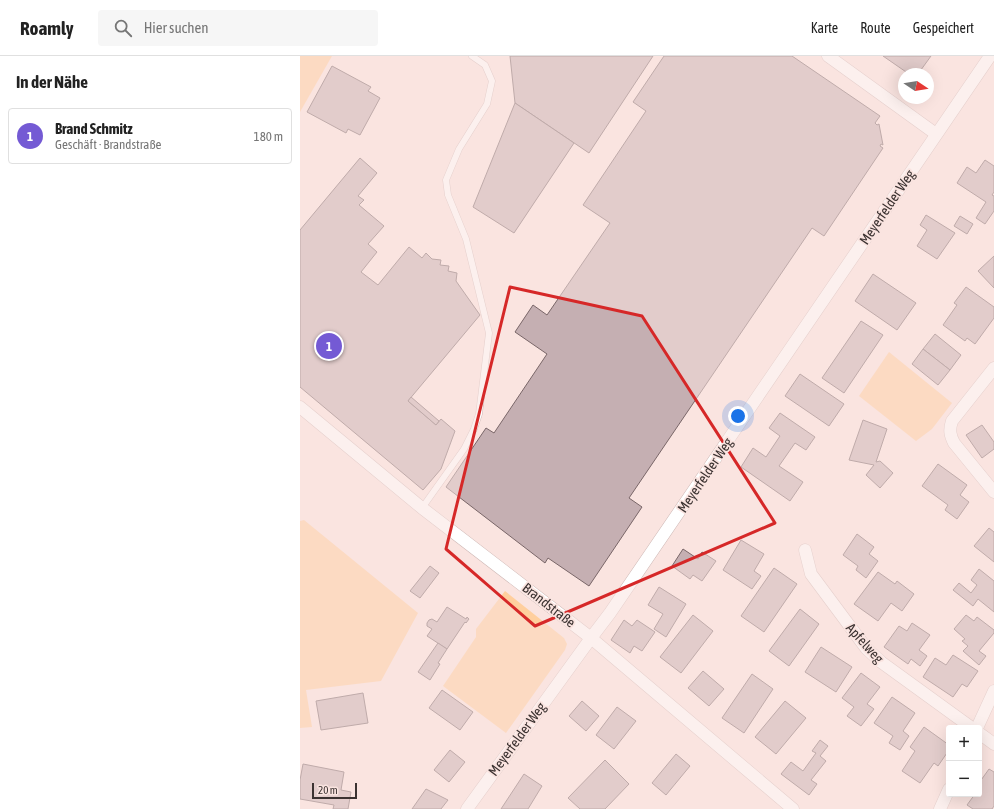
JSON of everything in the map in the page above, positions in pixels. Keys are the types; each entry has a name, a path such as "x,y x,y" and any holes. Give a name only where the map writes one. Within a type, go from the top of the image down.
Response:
{"street":[{"path":"828,56 936,134"},
{"name":"Meyerfelder Weg","path":"467,809 610,613 990,56"},
{"path":"994,368 952,422 950,428 950,434 954,444 994,492"},
{"name":"Brandstraße","path":"300,407 422,508 591,638 793,809"},
{"name":"Apfelweg","path":"805,550 810,574 866,648 881,662 968,725"},
{"path":"978,725 994,691"},
{"path":"982,736 994,744"},
{"path":"940,809 946,796"}],"lane":[{"path":"422,508 464,449 474,429 479,414 489,333 466,239 448,196 446,180 459,148 487,104 492,81 485,65 472,56"}],"highlighted area":[{"path":"510,287 642,316 775,523 535,626 446,549"}],"shaded area":[{"path":"300,56 332,56 300,112"},
{"path":"889,352 952,403 932,429 916,441 859,396"},
{"path":"304,520 418,613 381,681 306,690 312,727 300,728 300,521"},
{"path":"505,591 564,638 567,644 565,650 506,733 443,686 476,637 476,629"}],"building":[{"path":"510,56 653,56 589,153 515,103"},
{"path":"664,56 792,56 880,116 875,123 877,125 879,124 883,145 881,144 880,146 883,148 824,236 812,228 629,498 642,507 589,586 548,558 545,563 446,487 486,428 494,433 547,354 515,332 533,305 547,315 610,223 583,205 646,111 633,102"},
{"path":"883,56 931,56 922,68 900,68"},
{"path":"332,66 371,87 368,91 380,98 360,135 348,129 346,133 307,112"},
{"path":"515,103 574,143 514,233 473,207"},
{"path":"360,158 377,173 358,196 364,200 359,205 384,226 368,244 377,252 361,272 378,285 409,247 422,258 426,253 432,259 441,260 440,265 449,266 448,271 457,273 456,281 480,315 408,401 436,425 441,419 455,431 441,469 423,490 300,387 300,230"},
{"path":"985,160 994,166 994,192 992,195 994,196 994,211 985,224 976,218 986,202 957,183 967,167 976,173"},
{"path":"926,215 955,233 937,259 917,246 927,230 920,225"},
{"path":"960,216 973,224 967,234 954,226"},
{"path":"994,256 994,288 978,271"},
{"path":"873,274 916,303 897,330 855,301"},
{"path":"966,287 994,307 994,318 975,344 967,338 965,341 943,325 957,305 954,303"},
{"path":"861,321 883,335 844,393 822,378"},
{"path":"935,334 961,355 950,370 923,349"},
{"path":"923,349 950,370 938,385 912,364"},
{"path":"800,374 844,404 829,426 785,396"},
{"path":"411,397 439,421 436,425 408,401"},
{"path":"780,413 815,437 806,450 795,443 779,466 803,482 790,501 741,467 753,448 766,457 780,436 769,428"},
{"path":"863,420 887,429 876,462 880,461 893,473 880,488 866,475 874,465 849,460"},
{"path":"982,425 994,442 994,449 982,458 966,435"},
{"path":"938,464 967,485 960,495 969,502 957,519 945,510 948,505 922,486"},
{"path":"989,528 994,532 994,562 974,546"},
{"path":"857,534 874,547 869,554 878,561 866,578 856,570 858,566 843,555"},
{"path":"741,540 764,554 754,571 761,576 752,589 723,570"},
{"path":"683,549 698,559 702,552 716,561 702,581 693,575 690,579 672,566"},
{"path":"430,566 439,573 420,598 410,591"},
{"path":"774,568 797,584 764,632 741,616"},
{"path":"979,569 994,581 994,612 978,599 973,606 953,590 959,583 971,593 977,585 971,580"},
{"path":"878,572 895,584 897,581 914,594 902,611 891,603 878,621 854,604"},
{"path":"659,587 686,604 666,637 654,629 663,614 648,605"},
{"path":"447,607 466,619 467,617 469,619 466,623 465,622 447,649 427,636 432,629 427,626 427,623 432,619 437,622"},
{"path":"800,609 819,624 789,666 769,651"},
{"path":"693,615 713,631 681,673 660,657"},
{"path":"966,615 974,621 977,617 994,630 994,633 979,651 986,656 979,665 963,651 968,646 962,641 965,639 954,629"},
{"path":"624,620 632,626 637,620 655,632 642,651 634,646 630,653 611,640"},
{"path":"912,623 930,635 919,650 927,656 920,666 911,659 908,664 884,647 899,626 907,631"},
{"path":"438,643 447,649 430,680 418,672"},
{"path":"821,647 852,667 836,692 805,672"},
{"path":"953,655 978,671 967,687 962,684 953,697 923,677 935,658 946,665"},
{"path":"703,671 724,689 709,706 688,688"},
{"path":"861,673 880,687 867,704 874,709 861,726 847,716 854,707 842,698"},
{"path":"752,674 773,689 744,733 722,718"},
{"path":"442,690 473,712 460,730 429,708"},
{"path":"363,693 368,723 321,730 316,701"},
{"path":"892,697 915,713 903,731 909,736 900,750 889,743 893,736 874,723"},
{"path":"582,701 599,716 586,731 569,716"},
{"path":"785,701 806,718 776,754 755,737"},
{"path":"617,707 636,721 614,749 596,735"},
{"path":"924,727 946,743 946,754 938,766 934,763 920,783 902,771 915,751 910,747"},
{"path":"820,740 828,746 820,756 826,761 811,780 817,784 809,795 781,774 791,762 803,771 816,753 812,751"},
{"path":"450,750 465,762 449,782 434,770"},
{"path":"676,754 690,766 666,795 652,783"},
{"path":"605,760 629,784 605,809 580,809 568,798"},
{"path":"303,764 344,772 341,790 351,792 348,809 333,809 334,805 300,799 300,780"},
{"path":"989,769 994,772 994,806 992,809 973,809 967,805 973,797 982,797 982,779"},
{"path":"524,774 542,786 528,809 501,809"},
{"path":"426,789 448,800 441,809 412,809"}],"place":[{"name":"Brand Schmitz","path":"329,346"}]}
